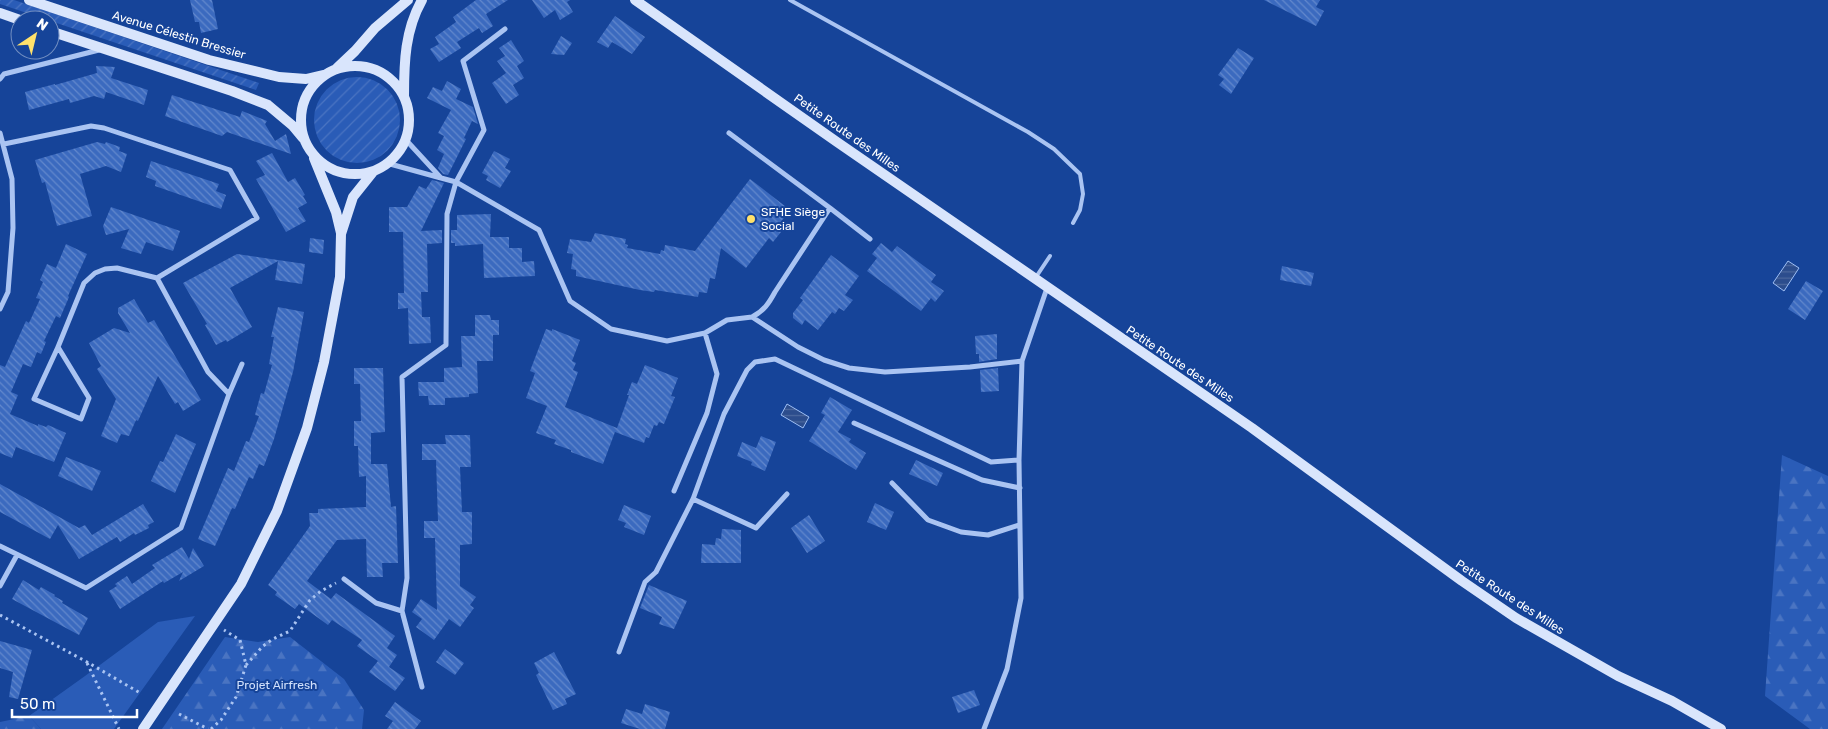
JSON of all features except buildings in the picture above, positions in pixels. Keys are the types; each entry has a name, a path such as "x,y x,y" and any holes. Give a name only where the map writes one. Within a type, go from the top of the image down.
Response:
{"main road":[{"name":"Avenue Célestin Bressier","path":"29,0 228,65 279,77 306,79 324,74"},
{"path":"337,68 375,28 408,0"},
{"path":"313,155 327,167 352,175 373,172 390,164 406,140 410,115 404,96 406,40 414,13 422,0"},
{"name":"Petite Route des Milles","path":"635,0 1047,288 1252,428 1462,582 1516,618 1618,676 1672,701 1721,729"},
{"path":"60,34 232,91 268,105 293,126 313,155 336,212 341,234 340,277 324,362 307,428 277,511 262,545 241,584 143,729"},
{"path":"303,138 300,117 307,93 324,74 337,68 361,65 387,76 404,96"},
{"path":"341,234 353,197 373,172"}],"street":[{"path":"422,687 402,611 407,578 402,376 446,345 446,214 456,182 484,130 463,61 506,29"},
{"path":"0,79 4,74 103,49"},
{"path":"4,144 97,126 230,170 257,218 157,278 117,268 105,269 96,273 84,283 34,399 81,419 89,398 58,347"},
{"path":"0,133 12,179 12,228 8,292 0,310"},
{"path":"729,133 870,240"},
{"path":"406,140 441,178"},
{"path":"390,164 456,182 539,230 570,301 611,329 667,341 706,333 727,320 752,317 761,312 769,304 830,208"},
{"path":"157,278 208,372 229,394"},
{"path":"984,729 1008,669 1021,598 1019,460 1022,361 1047,288"},
{"path":"752,317 824,360 849,368 885,372 970,367 1022,361"},
{"path":"674,491 707,413 717,374 706,333"},
{"path":"619,652 645,582 656,572 693,499 724,414 747,370 755,362 775,359 991,462 1019,460"},
{"path":"0,546 86,588 181,528 229,394 242,364"},
{"path":"854,423 982,480 1020,488"},
{"path":"892,482 928,520 961,532 988,535 1019,525"},
{"path":"693,499 756,528 787,494"},
{"path":"0,586 16,555"},
{"path":"344,579 376,603 402,611"}],"lane":[{"path":"790,0 1028,132 1054,150 1080,174 1083,194 1080,210 1073,223"},
{"path":"1035,279 1050,256"}],"path":[{"path":"179,714 209,729 221,720 236,697 246,665 263,646 290,631 310,600 321,591 344,579"},
{"path":"0,615 142,694"},
{"path":"214,624 240,640 246,665"},
{"path":"87,662 118,729"}],"green space":[{"path":"0,0 14,0 44,10 18,10 0,4"},
{"path":"60,16 259,83 256,90 60,24"},
{"path":"357,77 373,80 381,84 393,96 397,104 400,120 397,136 393,144 381,156 373,160 357,163 341,160 333,156 321,144 317,136 314,120 317,104 321,96 333,84 341,80"},
{"path":"1782,455 1828,476 1828,729 1810,729 1765,696"},
{"path":"195,616 114,729 41,729 29,716 158,622"},
{"name":"Projet Airfresh","path":"225,637 258,642 290,637 344,679 364,710 362,729 162,729"},
{"path":"29,716 41,729 0,729 0,722"}],"shaded area":[{"path":"1788,261 1799,268 1784,291 1773,283"},
{"path":"787,404 809,417 803,428 781,415"}],"place":[{"name":"SFHE Siège Social","path":"751,219"}]}
